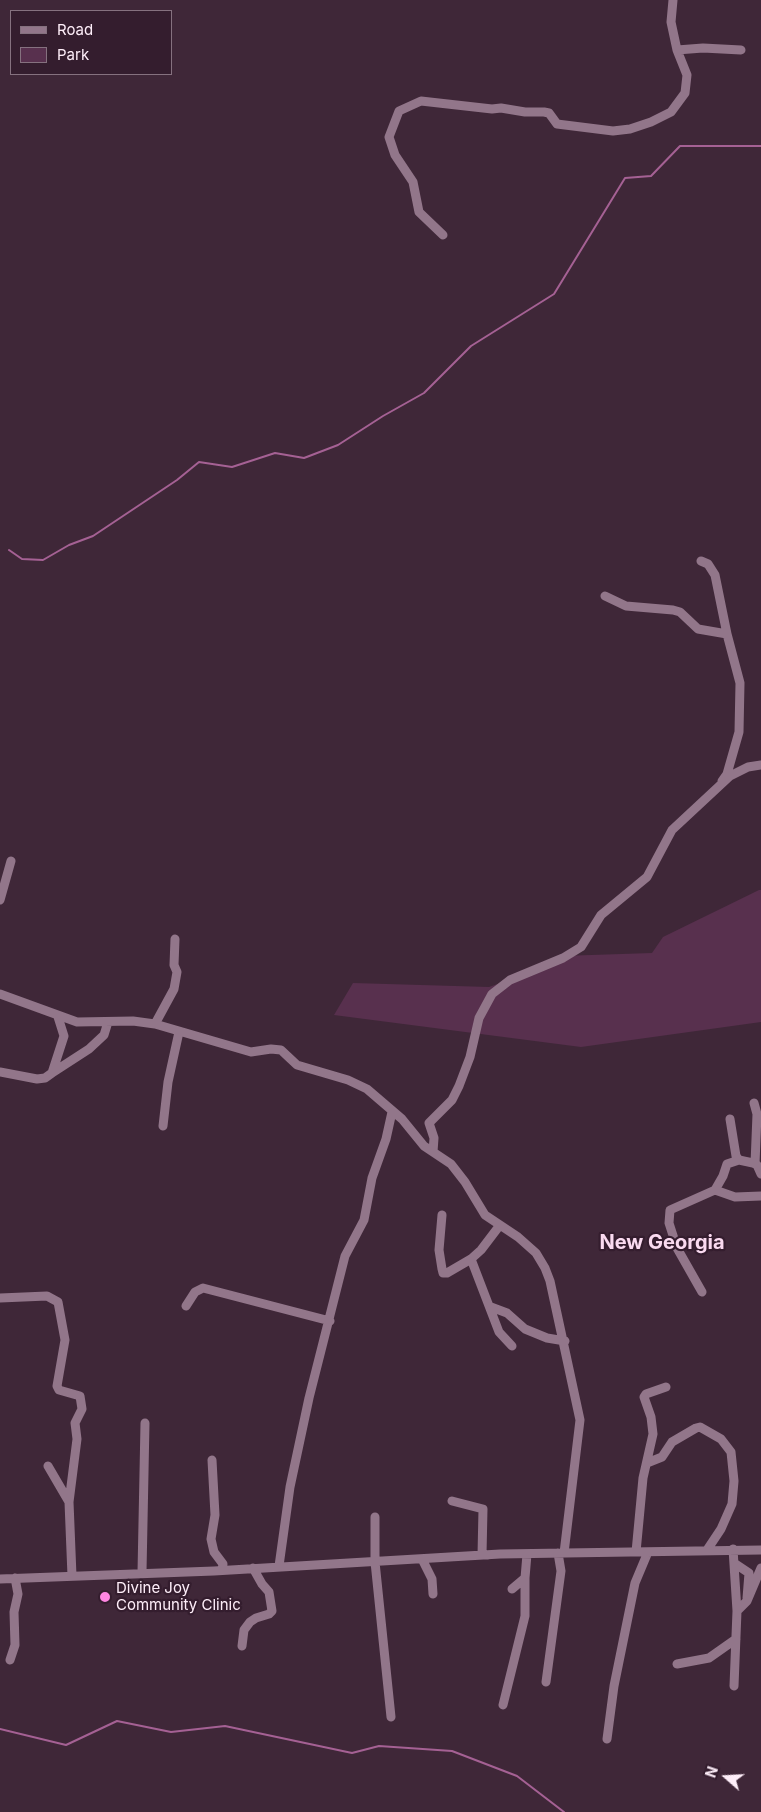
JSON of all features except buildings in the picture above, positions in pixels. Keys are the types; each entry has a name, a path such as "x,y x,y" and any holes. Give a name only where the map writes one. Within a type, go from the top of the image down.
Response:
{"street":[{"path":"443,235 419,212 413,182 395,155 389,138 399,111 421,101 544,112 549,113 557,124 613,131 630,129 652,122 671,112 685,93 687,75 671,22 673,0"},
{"path":"678,50 703,48 741,50"},
{"path":"434,1152 434,1138 429,1128 429,1122 452,1100 459,1086 470,1057 479,1018 492,994 505,983 563,958 581,947 601,915 647,877 672,830 719,785 727,774 740,722 740,683 727,634 715,575 708,564 701,561"},
{"path":"605,596 626,606 680,612 698,629 727,634"},
{"path":"719,785 748,767 761,765"},
{"path":"0,900 11,861"},
{"path":"154,1024 174,989 177,972 174,965 176,938"},
{"path":"0,994 58,1017 77,1022 132,1021 154,1024 251,1052 268,1049 280,1050 297,1065 364,1087 402,1119 424,1146 451,1164 465,1182 482,1212 518,1237 536,1253 545,1268 565,1340 580,1428 561,1553 561,1570 546,1682"},
{"path":"58,1017 64,1036"},
{"path":"52,1073 64,1036 77,1022"},
{"path":"0,1072 37,1079 45,1078 89,1049 104,1034 108,1022"},
{"path":"163,1126 168,1082 179,1032"},
{"path":"754,1103 756,1114 755,1164 761,1174"},
{"path":"279,1566 283,1528 295,1456 348,1250 366,1215 372,1178 386,1139 392,1112"},
{"path":"730,1119 739,1160"},
{"path":"702,1292 677,1248 668,1213 676,1206 687,1204 715,1190 727,1164 739,1160 755,1164"},
{"path":"715,1190 735,1197 761,1196"},
{"path":"442,1215 439,1250 443,1273 453,1271 471,1259 481,1250 500,1225"},
{"path":"471,1259 499,1332 512,1346"},
{"path":"186,1306 195,1292 203,1288 330,1321"},
{"path":"0,1298 47,1296 58,1302 65,1340 57,1386 59,1390 80,1396 82,1409 75,1423 77,1439 69,1502 72,1576"},
{"path":"491,1307 507,1313 525,1329 555,1340 565,1340"},
{"path":"636,1552 640,1496 652,1434 651,1417 644,1397 646,1394 666,1387"},
{"path":"142,1572 145,1423"},
{"path":"647,1463 662,1457 672,1442 696,1428 700,1428 721,1440 731,1452 734,1481 732,1504 721,1529 707,1550"},
{"path":"212,1460 215,1515 211,1539 214,1552 223,1564 222,1570"},
{"path":"48,1466 69,1502"},
{"path":"452,1501 482,1507 484,1514 482,1555 761,1550"},
{"path":"375,1517 375,1562 390,1717"},
{"path":"733,1550 737,1611 734,1686"},
{"path":"607,1739 614,1686 635,1584 648,1552"},
{"path":"0,1579 222,1570 500,1554"},
{"path":"503,1705 525,1616 527,1554"},
{"path":"422,1559 432,1579 433,1594"},
{"path":"734,1562 749,1573 746,1593 747,1601"},
{"path":"242,1646 246,1627 256,1618 269,1614 273,1608 269,1592 253,1568"},
{"path":"737,1611 747,1601 761,1568"},
{"path":"10,1660 15,1645 14,1612 18,1594 15,1578"},
{"path":"512,1589 525,1578"},
{"path":"677,1664 709,1658 736,1639"}],"green space":[{"path":"761,890 761,1022 581,1047 334,1015 353,983 489,987 538,970 561,956 652,953 663,937"}],"waterway":[{"path":"9,550 22,559 43,560 69,545 93,536 177,480 199,462 232,467 275,453 304,458 338,445 383,416 424,393 471,346 554,294 625,178 651,176 680,146 761,146"},
{"path":"0,1729 66,1745 117,1721 171,1732 225,1726 352,1753 379,1746 452,1751 517,1776 564,1812"}],"place":[{"name":"Divine Joy Community Clinic","path":"105,1597"}],"district":[{"name":"New Georgia","path":"662,1243"}]}
